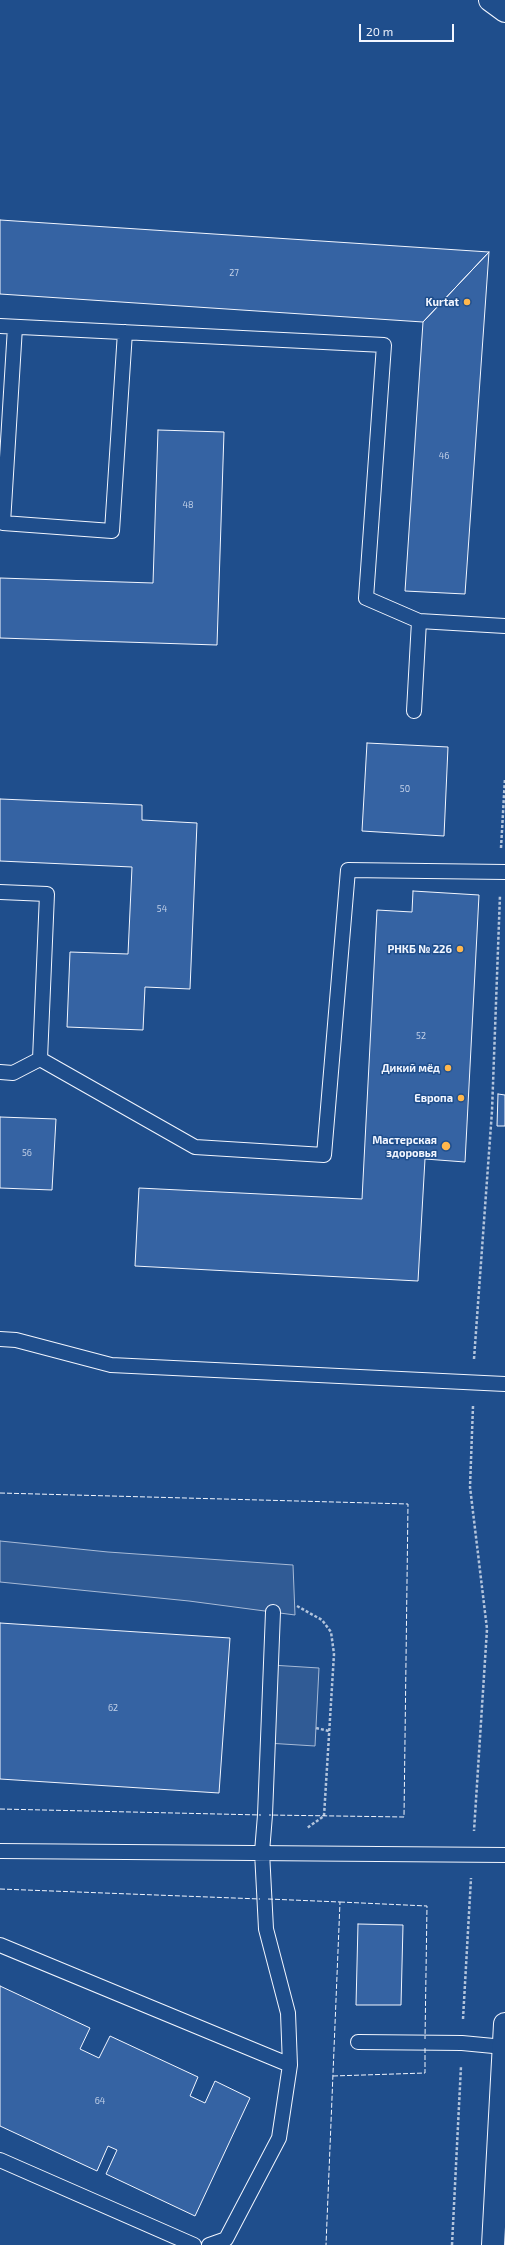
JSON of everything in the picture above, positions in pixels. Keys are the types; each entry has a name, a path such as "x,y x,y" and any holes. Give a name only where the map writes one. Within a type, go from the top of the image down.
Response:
{"main road":[{"path":"490,0 505,11"},
{"path":"493,2245 505,2024"}],"lane":[{"path":"0,326 384,345 366,598 419,621 505,626"},
{"path":"15,327 3,523 112,531 125,332"},
{"path":"414,711 419,621"},
{"path":"40,1059 195,1147 324,1155 348,870 503,872"},
{"path":"0,892 47,894 40,1059"},
{"path":"0,1072 13,1073 40,1059"},
{"path":"0,1339 16,1340 111,1365 505,1384"},
{"path":"209,2245 226,2239 279,2138 290,2065 288,2012 266,1929 262,1852 273,1612"},
{"path":"0,1851 505,1855"},
{"path":"0,1946 290,2065"},
{"path":"358,2042 462,2043 504,2047"},
{"path":"0,2160 194,2245"}],"path":[{"path":"452,2245 462,2043 487,1629 470,1487 476,1311 492,1111 503,872 505,778"},
{"path":"263,1835 279,1835 306,1829 324,1816 334,1654 331,1632 322,1620 294,1605"},
{"path":"316,1728 329,1731"}],"shaded area":[{"path":"0,1541 108,1552 293,1565 295,1615 189,1601 0,1582"},
{"path":"271,1665 319,1668 315,1746 267,1743"}],"building":[{"path":"0,220 489,252 423,322 0,294"},
{"path":"489,252 465,594 405,591 423,322"},
{"path":"158,430 224,432 217,645 0,638 0,578 153,583"},
{"path":"367,743 448,747 444,836 362,831"},
{"path":"0,799 142,805 142,820 197,823 190,989 145,987 143,1030 67,1027 70,952 128,954 132,867 0,861"},
{"path":"413,891 479,895 465,1162 425,1159 418,1281 135,1266 139,1188 362,1199 377,910 412,912"},
{"path":"498,1094 505,1095 505,1126 497,1126"},
{"path":"0,1117 56,1119 52,1190 0,1188"},
{"path":"0,1623 230,1638 219,1793 0,1779"},
{"path":"358,1924 403,1925 401,2005 356,2005"},
{"path":"0,1986 90,2028 80,2049 99,2058 110,2036 198,2077 190,2096 205,2103 215,2081 250,2098 195,2216 106,2174 117,2150 108,2146 97,2171 0,2126"}],"fence":[{"path":"0,1493 408,1504 404,1817 269,1815"},
{"path":"0,1809 261,1815"},
{"path":"0,1889 260,1899"},
{"path":"268,1899 340,1902 326,2245"},
{"path":"340,1902 427,1906 425,2039"},
{"path":"333,2076 425,2073 425,2047"}],"place":[{"name":"Kurtat","path":"467,302"},
{"name":"РНКБ № 226","path":"460,949"},
{"name":"Дикий мёд","path":"448,1068"},
{"name":"Европа","path":"461,1098"},
{"name":"Мастерская здоровья","path":"446,1146"}]}
